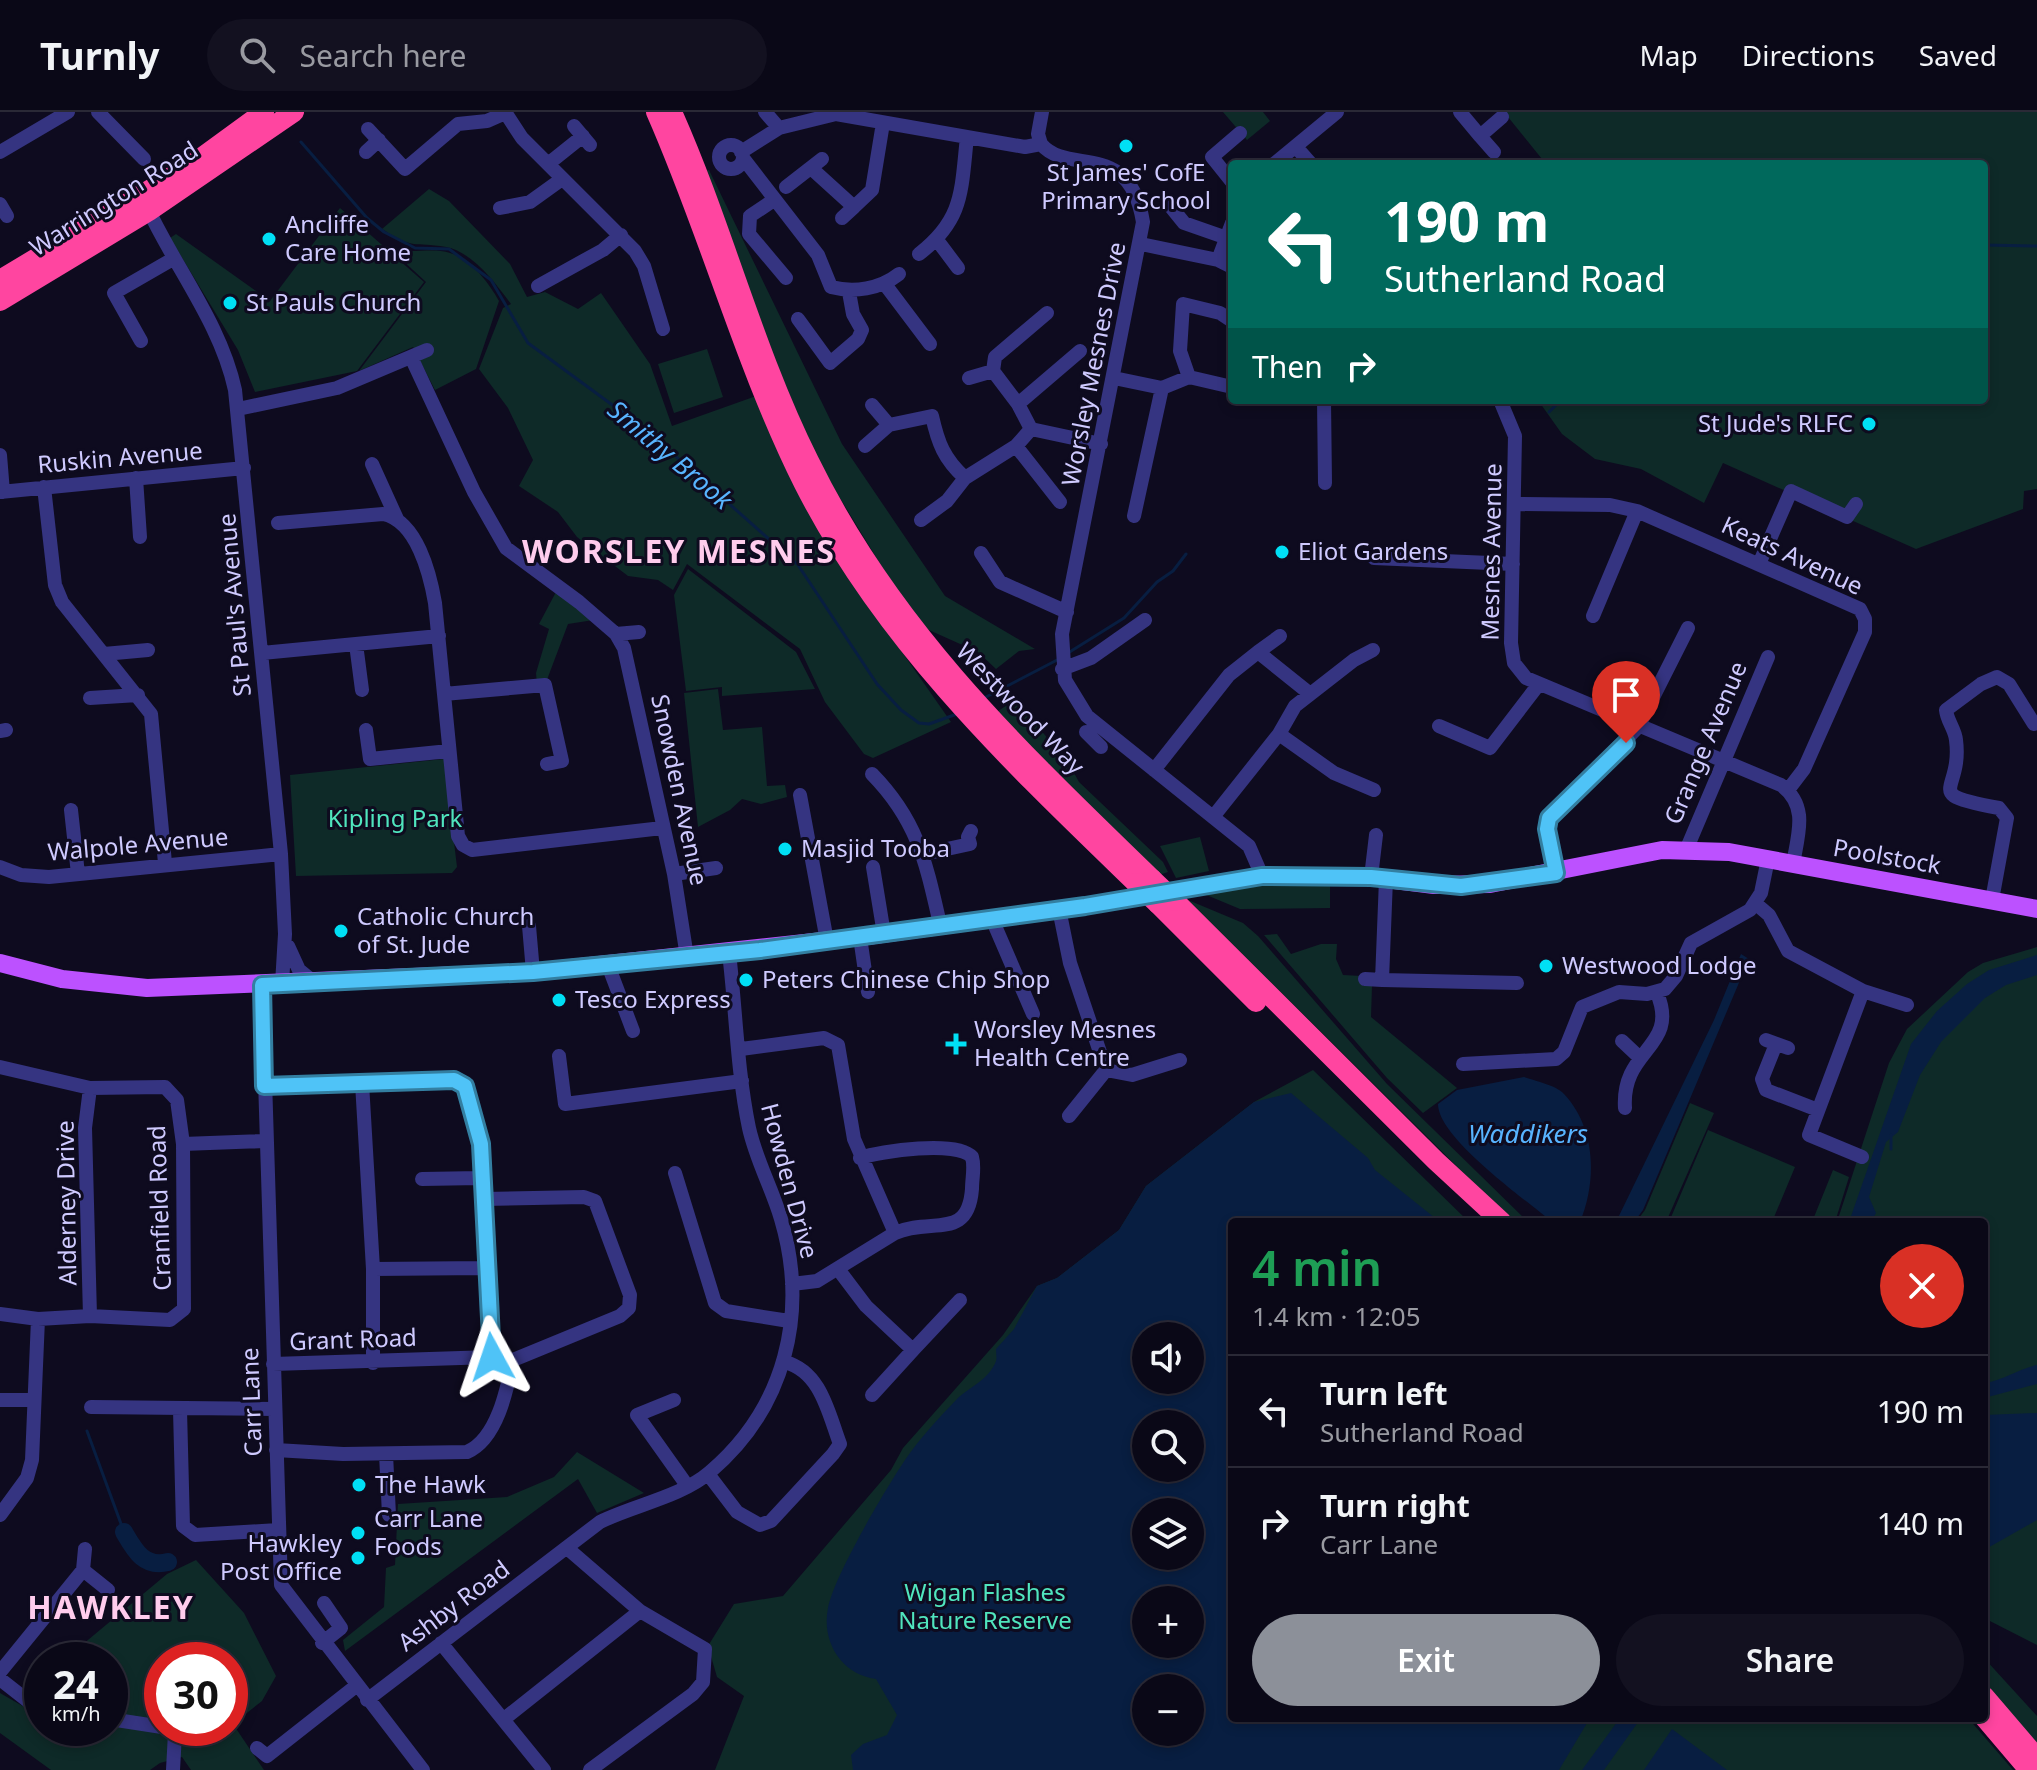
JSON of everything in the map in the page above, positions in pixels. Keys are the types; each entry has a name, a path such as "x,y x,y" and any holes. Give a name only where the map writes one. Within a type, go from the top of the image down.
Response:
{"highway":[{"name":"Warrington Road","path":"0,301 264,112"},
{"name":"Westwood Way","path":"656,112 763,393 800,475 869,593 979,719 1479,1218"},
{"name":"Westwood Way","path":"672,112 761,348 812,468 877,579 955,692"},
{"name":"Warrington Road","path":"0,280 120,218 149,211 289,114"},
{"name":"Westwood Way","path":"1166,903 1498,1218"},
{"path":"1988,1701 2037,1758"},
{"path":"1988,1722 2029,1770"}],"main road":[{"name":"Poolstock","path":"0,963 107,986 262,985 533,972 884,934 1262,876 1378,878 1461,886 1556,873 1633,855 1687,848 1729,852 2037,909"}],"street":[{"path":"0,152 68,112"},
{"path":"98,112 115,118 144,159"},
{"path":"241,131 251,112"},
{"path":"765,112 779,128"},
{"path":"1041,144 1038,134 1042,112"},
{"path":"1279,160 1337,112"},
{"path":"1460,112 1494,152"},
{"path":"366,152 373,134 405,169 449,129 468,117 487,121 505,113 522,138 621,235 640,258 651,312 663,329"},
{"name":"Worsley Mesnes Drive","path":"774,200 742,155 779,128 836,114 1025,147 1041,144 1053,154 1104,166 1122,177 1140,208 1141,244 1067,612 1062,661"},
{"path":"1480,136 1502,117"},
{"path":"842,218 872,190 883,123"},
{"path":"1228,177 1212,157 1240,133"},
{"path":"548,164 582,136"},
{"path":"919,254 950,225 959,204 967,137"},
{"path":"1296,147 1307,160"},
{"path":"786,187 816,163 854,207"},
{"path":"500,208 519,210 540,198 562,179"},
{"path":"786,278 749,234 750,216 774,200 818,255 831,287 849,292 884,283 899,274"},
{"path":"1167,202 1184,223 1228,230"},
{"name":"St Paul's Avenue","path":"149,211 161,240 225,353 238,409 281,854 285,934 282,984"},
{"path":"120,218 147,228 161,240"},
{"path":"1218,260 1228,233"},
{"path":"549,284 621,235"},
{"path":"937,240 958,268"},
{"path":"1141,244 1218,260 1228,265"},
{"path":"141,341 114,293 173,259"},
{"path":"884,283 930,344"},
{"path":"798,319 830,363 858,339 862,330 853,314 849,292"},
{"path":"1189,377 1180,351 1183,304 1220,313 1228,318"},
{"path":"1031,429 1018,404 993,371 995,357 1047,313"},
{"path":"238,409 337,388 427,350"},
{"path":"1018,404 1080,351"},
{"name":"Snowden Avenue","path":"411,357 474,492 506,548 579,602 616,634 630,666 674,874 687,957"},
{"path":"969,378 993,371"},
{"path":"1114,378 1162,388 1189,377 1228,386"},
{"path":"1134,516 1162,388"},
{"path":"1324,404 1325,483"},
{"name":"Mesnes Avenue","path":"1502,404 1515,436 1512,653 1519,670 1539,684 1788,790"},
{"path":"872,405 889,425"},
{"path":"865,446 889,425 932,416 938,446 950,464 965,478"},
{"path":"1031,429 1101,444"},
{"path":"921,520 947,501 965,478 1016,446 1031,429"},
{"path":"1016,446 1060,502"},
{"path":"0,455 2,492"},
{"path":"372,464 397,519 409,532 428,572 439,636 458,836 467,848 509,847 662,828"},
{"name":"Ruskin Avenue","path":"2,492 244,468"},
{"path":"136,478 140,537"},
{"path":"44,487 55,585 62,602 151,714 165,863"},
{"path":"1759,564 1791,491 1847,517 1856,504"},
{"name":"Keats Avenue","path":"1514,504 1610,505 1637,511 1855,605 1865,619 1865,632 1804,769 1788,790"},
{"path":"1593,616 1637,511"},
{"path":"278,523 383,514 397,519"},
{"path":"981,553 1000,582 1067,612"},
{"path":"1374,558 1513,564"},
{"path":"1145,620 1091,658 1062,661 1074,699 1097,738 1154,770 1249,846 1262,876"},
{"path":"1556,873 1547,829 1549,818 1638,727 1688,628"},
{"path":"616,634 639,632"},
{"path":"262,653 439,636"},
{"path":"1154,770 1229,675 1280,636"},
{"path":"356,644 362,690"},
{"path":"104,654 148,650"},
{"path":"1213,817 1279,734 1290,713 1309,693 1373,650"},
{"path":"1258,652 1309,693"},
{"name":"Grange Avenue","path":"1687,848 1768,657"},
{"path":"1992,900 2007,818 1999,808 1958,801 1952,796 1950,787 1956,740 1946,710 1981,684 1997,677 2009,684 2027,721"},
{"path":"1439,726 1490,748 1539,684"},
{"path":"444,694 545,685 562,761 547,764"},
{"path":"90,698 138,695"},
{"path":"366,730 370,759 449,751"},
{"path":"1279,734 1334,773 1360,780 1374,790"},
{"path":"872,774 912,825 924,854 940,924"},
{"path":"1788,790 1798,803 1801,818 1793,864"},
{"path":"800,795 827,941"},
{"path":"71,810 78,874"},
{"path":"1376,835 1382,980"},
{"path":"924,854 973,841"},
{"name":"Walpole Avenue","path":"0,867 21,875 78,874 165,863 281,854"},
{"path":"1463,1064 1556,1059 1564,1052 1582,1007 1619,992 1657,993 1672,983 1691,943 1742,916 1755,903 1768,859"},
{"path":"873,867 884,934"},
{"path":"674,874 716,868"},
{"path":"1755,903 1769,915 1788,951 1863,991 1907,1005"},
{"path":"1059,909 1070,963 1106,1070"},
{"path":"992,919 1033,1014"},
{"path":"529,926 533,972"},
{"path":"285,934 299,970 316,983"},
{"path":"860,937 868,992"},
{"name":"Howden Drive","path":"567,1548 600,1522 623,1511 650,1504 708,1474 755,1424 768,1404 785,1362 792,1284 782,1222 756,1153 742,1081 729,953"},
{"path":"608,965 633,1031"},
{"path":"1365,979 1517,983"},
{"name":"Carr Lane","path":"262,985 264,1141 281,1585 416,1768"},
{"path":"1862,1157 1806,1141 1863,991"},
{"path":"1623,1099 1639,1057 1661,1031 1666,1014 1657,993"},
{"path":"741,1049 824,1038 834,1041 840,1050 848,1108 860,1158 895,1233"},
{"path":"1622,1041 1639,1057"},
{"path":"1777,1044 1762,1079 1764,1086 1769,1092 1818,1110"},
{"path":"559,1056 565,1104 742,1081"},
{"path":"1106,1070 1132,1075 1176,1066"},
{"name":"Cranfield Road","path":"0,1067 90,1088 165,1087 177,1100 183,1144 184,1309 178,1318 170,1320 90,1316 38,1319 0,1314"},
{"path":"1069,1116 1106,1070"},
{"path":"264,1086 454,1080 465,1086 481,1144 480,1178 484,1199 485,1268 492,1357"},
{"path":"362,1083 373,1269 373,1363"},
{"name":"Alderney Drive","path":"90,1088 85,1128 90,1316"},
{"path":"183,1144 264,1141"},
{"path":"792,1284 817,1281 895,1233 956,1222 967,1216 971,1206 972,1157 957,1148 875,1153 860,1158"},
{"path":"675,1173 715,1303 726,1311 789,1321"},
{"path":"422,1179 480,1178"},
{"path":"276,1450 386,1454 467,1452 481,1447 508,1385 513,1360 620,1316 629,1308 630,1295 595,1201 584,1197 484,1199"},
{"path":"373,1269 485,1268"},
{"path":"838,1269 866,1306 913,1350"},
{"path":"872,1395 960,1300"},
{"path":"0,1515 27,1478 32,1460 36,1438 33,1400 38,1319"},
{"name":"Grant Road","path":"273,1364 492,1357 513,1360"},
{"path":"708,1474 737,1512 760,1525 771,1521 840,1444 817,1386 807,1372 785,1362"},
{"path":"0,1400 33,1400"},
{"path":"674,1400 631,1417 686,1484"},
{"path":"91,1407 274,1409"},
{"path":"180,1410 183,1526 195,1535 278,1530"},
{"path":"386,1454 389,1515"},
{"path":"567,1548 640,1611 705,1649 703,1682 693,1694 590,1770"},
{"name":"Ashby Road","path":"367,1700 567,1548"},
{"path":"0,1672 83,1570 85,1549"},
{"path":"83,1570 108,1590"},
{"path":"322,1643 341,1628 324,1603"},
{"path":"504,1719 640,1611"},
{"path":"441,1643 544,1770"},
{"path":"0,1679 24,1698"},
{"path":"257,1748 267,1756 356,1686"},
{"path":"173,1770 174,1746"}],"green space":[{"path":"1223,112 1263,112 1270,121 1247,140"},
{"path":"1504,112 2037,112 2037,489 2024,491 2023,509 1916,549 1723,463 1704,503 1641,469 1595,459 1562,434 1541,404 1988,404 1988,160 1543,160"},
{"path":"709,170 842,444 945,596 1035,649 1019,651 996,669 978,652 920,626 907,608 818,462 709,204 701,171"},
{"path":"429,189 449,201 510,264 527,297 545,292 578,309 601,293 650,364 672,426 759,395 881,622 951,722 873,758 864,754 825,702 800,649 687,564 673,590 658,580 628,576 577,537 558,512 519,486 533,460 508,408 479,369 503,308 511,304 483,270 465,255 446,247 408,243 382,229"},
{"path":"340,208 424,282 357,371 255,392 238,350 170,238 176,234 270,301"},
{"path":"411,251 441,251 458,256 479,272 499,301 476,369 435,390 413,347 359,371 426,282 400,258"},
{"path":"707,349 723,397 674,413 658,364"},
{"path":"688,569 796,652 815,689 722,696 722,687 686,691 674,595"},
{"path":"556,592 600,619 568,624 545,685 537,685 536,673 549,629 539,624"},
{"path":"718,689 723,730 762,727 767,786 785,785 787,797 761,804 742,799 730,810 698,827 684,693"},
{"path":"1015,700 1068,762 1079,782 1163,862 1168,872 1156,876 992,715"},
{"name":"Kipling Park","path":"444,759 457,867 452,873 296,876 290,775"},
{"path":"1200,837 1209,871 1176,878 1160,846"},
{"path":"1267,885 1330,886 1330,908 1240,909 1204,894"},
{"path":"1188,900 1243,923 1258,936 1387,1084 1524,1218 1509,1218"},
{"path":"1277,934 1291,954 1321,944 1337,944 1336,959 1343,975 1362,976 1363,986 1372,986 1371,1017 1457,1088 1423,1113 1387,1078 1264,935"},
{"path":"2037,947 2037,1645 1988,1620 1988,1218 1838,1218 1889,1063 1907,1029 1968,972 1983,963"},
{"name":"Wigan Flashes Nature Reserve","path":"1313,1070 1465,1218 1228,1218 1228,1722 1971,1722 2013,1770 715,1770 744,1696 717,1677 708,1646 734,1604 783,1596 891,1470 903,1448 1003,1335 1037,1286 1057,1278 1119,1230 1146,1186 1254,1102"},
{"path":"1690,1103 1714,1113 1668,1218 1639,1218"},
{"path":"1708,1130 1795,1167 1774,1218 1671,1218"},
{"path":"1833,1170 1849,1177 1836,1218 1814,1218"},
{"path":"577,1452 644,1493 597,1513 578,1479 345,1651 343,1640 384,1607 386,1568 395,1565 398,1504 507,1497 554,1477"},
{"path":"196,1560 244,1613 276,1676 262,1701 248,1712 248,1642 144,1642 144,1746 248,1746 264,1770 191,1770 182,1757 160,1763 150,1770 51,1770 0,1733 0,1693 24,1707 24,1746 128,1746 128,1642 86,1642 167,1574"},
{"path":"1988,1662 2037,1716 2037,1748 1988,1693"}],"water":[{"path":"1741,954 1749,959 1643,1210 1637,1218 1618,1218 1714,1020"},
{"path":"2037,955 2037,975 2006,985 1985,998 1941,1042 1920,1075 1898,1132 1886,1142 1869,1197 1876,1213 1873,1218 1850,1218 1911,1044 1937,1011 1967,984 1989,970"},
{"name":"Waddikers","path":"1524,1077 1564,1094 1575,1108 1588,1139 1591,1172 1582,1218 1547,1218 1467,1150 1452,1134 1438,1104 1457,1090"},
{"name":"Wigan Flashes Nature Reserve","path":"1291,1093 1368,1158 1375,1170 1435,1218 1228,1218 1228,1722 1588,1722 1559,1770 853,1770 851,1755 863,1744 887,1735 897,1715 876,1679 853,1671 844,1664 831,1644 828,1608 850,1555 885,1491 911,1452 957,1399 993,1368 996,1349 1014,1329 1037,1286 1057,1278 1119,1230 1146,1186 1254,1102"},
{"path":"2037,1365 2037,1384 1988,1397 1988,1382"},
{"path":"2037,1413 2037,1520 1988,1548 1988,1415"},
{"path":"1617,1722 1638,1722 1604,1770 1582,1770"},
{"path":"1672,1729 1727,1770 1644,1770"}],"waterway":[{"name":"Smithy Brook","path":"301,142 367,218 384,232 415,248 449,249 491,280 528,343 645,429 798,565 877,684 901,710 919,723 929,724 957,714"},
{"name":"Smithy Brook","path":"1988,245 2037,246"},
{"name":"Smithy Brook","path":"1549,412 1557,404"},
{"name":"Smithy Brook","path":"1068,653 1124,618 1157,582 1173,571 1186,554"},
{"name":"Smithy Brook","path":"984,698 1059,659"},
{"path":"1891,1135 1891,1149"},
{"path":"87,1431 124,1532"},
{"path":"124,1532 146,1560 168,1562"}],"place":[{"name":"St James' CofE Primary School","path":"1126,146"},
{"name":"Ancliffe Care Home","path":"269,239"},
{"name":"St Pauls Church","path":"230,303"},
{"name":"St Jude's RLFC","path":"1869,424"},
{"name":"Eliot Gardens","path":"1282,552"},
{"name":"Masjid Tooba","path":"785,849"},
{"name":"Catholic Church of St. Jude","path":"341,931"},
{"name":"Westwood Lodge","path":"1546,966"},
{"name":"Peters Chinese Chip Shop","path":"746,980"},
{"name":"Tesco Express","path":"559,1000"},
{"name":"Worsley Mesnes Health Centre","path":"956,1044"},
{"name":"The Hawk","path":"359,1485"},
{"name":"Carr Lane Foods","path":"358,1533"},
{"name":"Hawkley Post Office","path":"358,1558"}],"district":[{"name":"WORSLEY MESNES","path":"679,552"},
{"name":"HAWKLEY","path":"111,1608"}],"route":[{"path":"492,1357 485,1268 484,1199 480,1178 481,1144 465,1086 454,1080 264,1086 262,985 533,972 760,950 1085,906 1262,876 1371,877 1461,886 1535,877 1556,873 1547,829 1549,818 1626,743"}]}
